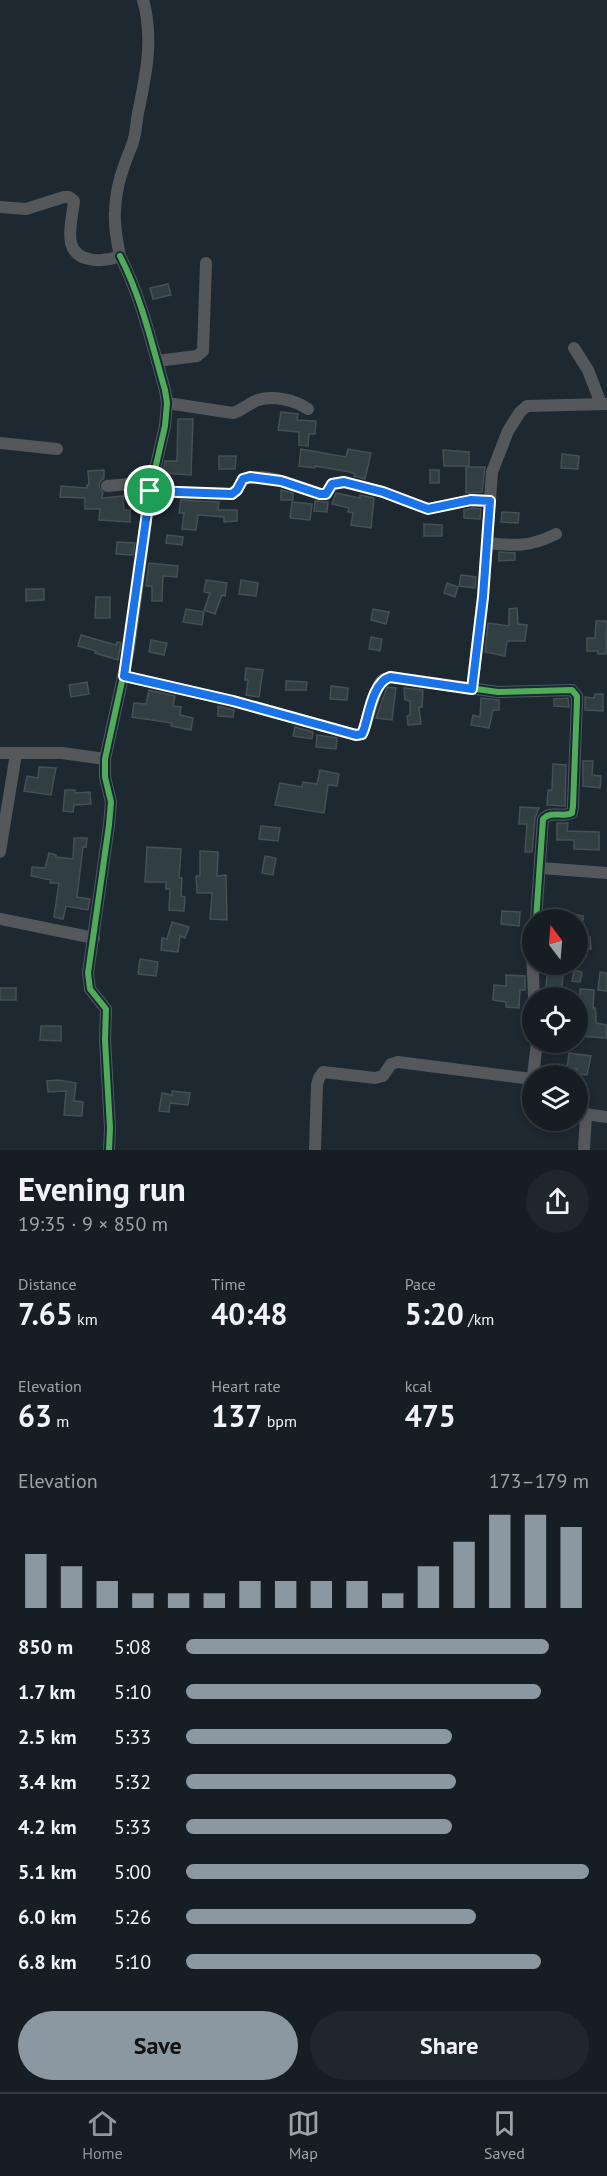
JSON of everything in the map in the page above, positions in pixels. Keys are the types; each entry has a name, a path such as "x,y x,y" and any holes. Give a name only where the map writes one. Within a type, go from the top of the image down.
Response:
{"street":[{"path":"109,1150 106,1009 90,989 88,981 111,802 105,777 105,759 124,676 151,487 165,426 167,404 157,361 132,280 120,256 115,229 117,189 121,171 133,143 148,64 149,43 146,12 142,0"},
{"path":"0,207 26,209 64,196 69,197 74,201 71,243 80,256 89,260 113,259 120,256"},
{"path":"157,361 197,356 203,351 206,263"},
{"path":"472,689 483,597 492,472 498,452 508,431 520,412 527,406 604,404 588,370 574,348"},
{"path":"167,404 233,413 242,411 256,400 269,398 299,403 308,409"},
{"path":"0,443 57,449"},
{"path":"107,486 151,487 232,494 243,479 250,477 281,481 320,494 326,494 332,484 344,482 383,492 428,509 471,500 490,501"},
{"path":"487,543 528,545 556,534"},
{"path":"124,676 233,701 356,735 362,734 378,686 385,678 498,692 572,690 577,696 577,755 572,813 552,814 543,819 537,909"},
{"path":"0,753 63,753 105,759"},
{"path":"0,852 16,754"},
{"path":"541,868 607,873"},
{"path":"0,919 94,938"},
{"path":"315,1150 317,1085 323,1072 379,1077 383,1076 391,1064 398,1062 522,1076"},
{"path":"588,1114 607,1117"},
{"path":"583,1131 584,1150"}],"building":[{"path":"168,284 171,295 153,299 150,288"},
{"path":"281,412 298,414 297,420 316,421 315,434 309,434 308,446 299,445 299,432 278,430"},
{"path":"178,419 193,419 191,475 163,473 165,461 177,461"},
{"path":"301,449 346,457 348,449 371,453 365,479 354,476 355,474 350,472 315,466 315,468 299,466"},
{"path":"443,450 469,452 469,466 444,466"},
{"path":"562,454 579,456 578,469 561,468"},
{"path":"219,456 236,456 235,469 219,469"},
{"path":"466,467 485,467 482,492 466,493"},
{"path":"104,470 104,478 99,486 103,493 102,498 123,496 124,510 130,510 130,522 99,520 100,509 85,509 85,498 60,497 61,486 87,488 89,485 88,471"},
{"path":"430,470 439,470 439,483 430,483"},
{"path":"281,490 293,493 293,500 281,500"},
{"path":"141,491 141,496 124,497 124,493"},
{"path":"336,493 360,498 360,495 374,498 371,528 351,525 353,513 348,512 349,508 332,504"},
{"path":"181,500 219,502 218,510 237,510 237,521 224,522 224,517 198,515 196,530 182,529 184,513 179,513"},
{"path":"315,501 328,502 327,512 314,511"},
{"path":"292,502 312,504 310,520 290,518"},
{"path":"481,509 480,519 464,518 464,510"},
{"path":"502,512 519,513 518,523 501,522"},
{"path":"424,524 442,525 442,536 424,536"},
{"path":"167,535 183,537 182,545 166,543"},
{"path":"117,542 135,543 133,555 116,554"},
{"path":"499,552 515,553 515,560 499,561"},
{"path":"149,563 178,566 177,577 163,576 162,601 152,601 152,586 146,586"},
{"path":"461,575 476,577 475,588 459,586"},
{"path":"206,580 227,583 225,596 222,595 215,614 204,610 210,593 204,592"},
{"path":"241,580 258,583 256,596 239,594"},
{"path":"447,583 458,587 455,597 444,593"},
{"path":"26,589 44,589 44,600 26,601"},
{"path":"96,597 110,597 110,618 95,618"},
{"path":"517,608 518,624 527,625 525,641 507,641 505,656 485,652 488,623 509,626 509,609"},
{"path":"186,609 204,612 202,625 183,622"},
{"path":"373,609 389,612 386,624 371,620"},
{"path":"596,621 607,621 606,654 587,651 587,638 595,638"},
{"path":"81,635 116,645 117,642 121,643 118,660 78,646"},
{"path":"371,637 382,639 380,651 369,649"},
{"path":"151,640 167,643 164,655 149,652"},
{"path":"246,668 263,670 259,697 246,695 248,680 245,680"},
{"path":"286,681 307,682 306,690 286,690"},
{"path":"87,682 89,694 71,697 69,685"},
{"path":"331,686 348,688 347,700 330,699"},
{"path":"387,687 396,688 392,720 376,718"},
{"path":"404,688 423,690 422,707 419,707 421,724 408,725 410,701 405,700"},
{"path":"149,690 175,696 173,706 181,707 180,715 193,718 191,730 171,726 172,723 132,717 134,703 146,704"},
{"path":"595,694 603,694 603,711 585,710 585,697 594,698"},
{"path":"481,698 499,700 499,710 493,710 489,728 471,725 473,715 480,717"},
{"path":"568,698 569,707 554,706 554,699"},
{"path":"218,706 234,710 233,717 218,716"},
{"path":"295,727 313,732 312,739 293,736"},
{"path":"317,735 337,738 336,749 316,747"},
{"path":"583,761 593,761 592,775 601,776 600,788 583,786"},
{"path":"553,764 566,765 565,806 547,805 548,790 552,790"},
{"path":"39,767 56,768 51,795 24,791 27,776 38,778"},
{"path":"320,770 339,774 337,786 328,785 324,813 275,805 280,783 302,787 303,782 317,784"},
{"path":"65,790 75,790 75,793 90,792 91,804 74,805 73,812 63,811"},
{"path":"520,807 539,808 535,818 532,852 525,852 527,824 519,824"},
{"path":"557,823 568,823 567,831 599,832 599,850 574,849 574,840 557,840"},
{"path":"261,826 280,828 278,841 259,839"},
{"path":"74,838 87,838 86,847 83,847 77,897 90,899 88,910 66,906 63,919 54,917 59,883 50,883 51,880 31,876 32,867 45,868 49,853 56,857 73,859"},
{"path":"147,847 181,849 179,878 182,878 181,896 185,897 184,911 169,910 170,889 166,889 166,882 145,882"},
{"path":"200,851 218,852 217,876 226,875 227,920 210,919 212,893 197,893 196,876 200,876"},
{"path":"265,856 276,858 273,875 262,873"},
{"path":"502,911 520,912 519,926 501,924"},
{"path":"172,922 189,927 185,938 180,936 178,952 161,950 162,938 167,939"},
{"path":"588,937 590,937 591,949 588,949"},
{"path":"140,959 158,962 156,976 138,974"},
{"path":"600,972 607,973 607,991 598,990"},
{"path":"506,975 525,976 525,987 520,990 519,1008 506,1007 506,1002 493,1000 494,985 506,986"},
{"path":"547,975 563,976 562,987 546,986"},
{"path":"573,975 581,975 580,982 572,981"},
{"path":"0,988 16,988 16,1000 0,1000"},
{"path":"588,990 594,990 593,1008 595,1008 596,1023 607,1025 606,1038 588,1037"},
{"path":"41,1026 61,1026 61,1041 40,1040"},
{"path":"569,1053 591,1056 588,1070 588,1065 567,1065"},
{"path":"47,1081 76,1083 74,1101 83,1102 82,1116 64,1115 66,1091 48,1092"},
{"path":"172,1091 190,1093 188,1105 170,1103 169,1112 159,1111 162,1093 172,1095"}],"cycle path":[{"path":"109,1150 106,1009 90,989 88,973 111,802 105,777 105,759 129,649 150,491 165,426 167,403 146,322 120,256"},
{"path":"124,676 233,701 356,735 361,734 364,729 378,686 382,680 390,677 498,692 572,690 577,696 572,813 553,814 543,819 537,909"}],"route":[{"path":"250,477 281,481 320,494 326,494 332,484 344,482 383,492 428,509 471,500 490,501 483,597 472,689 385,678 378,686 362,734 356,735 233,701 124,676 150,491 232,494 235,493 243,479 250,477"}]}
